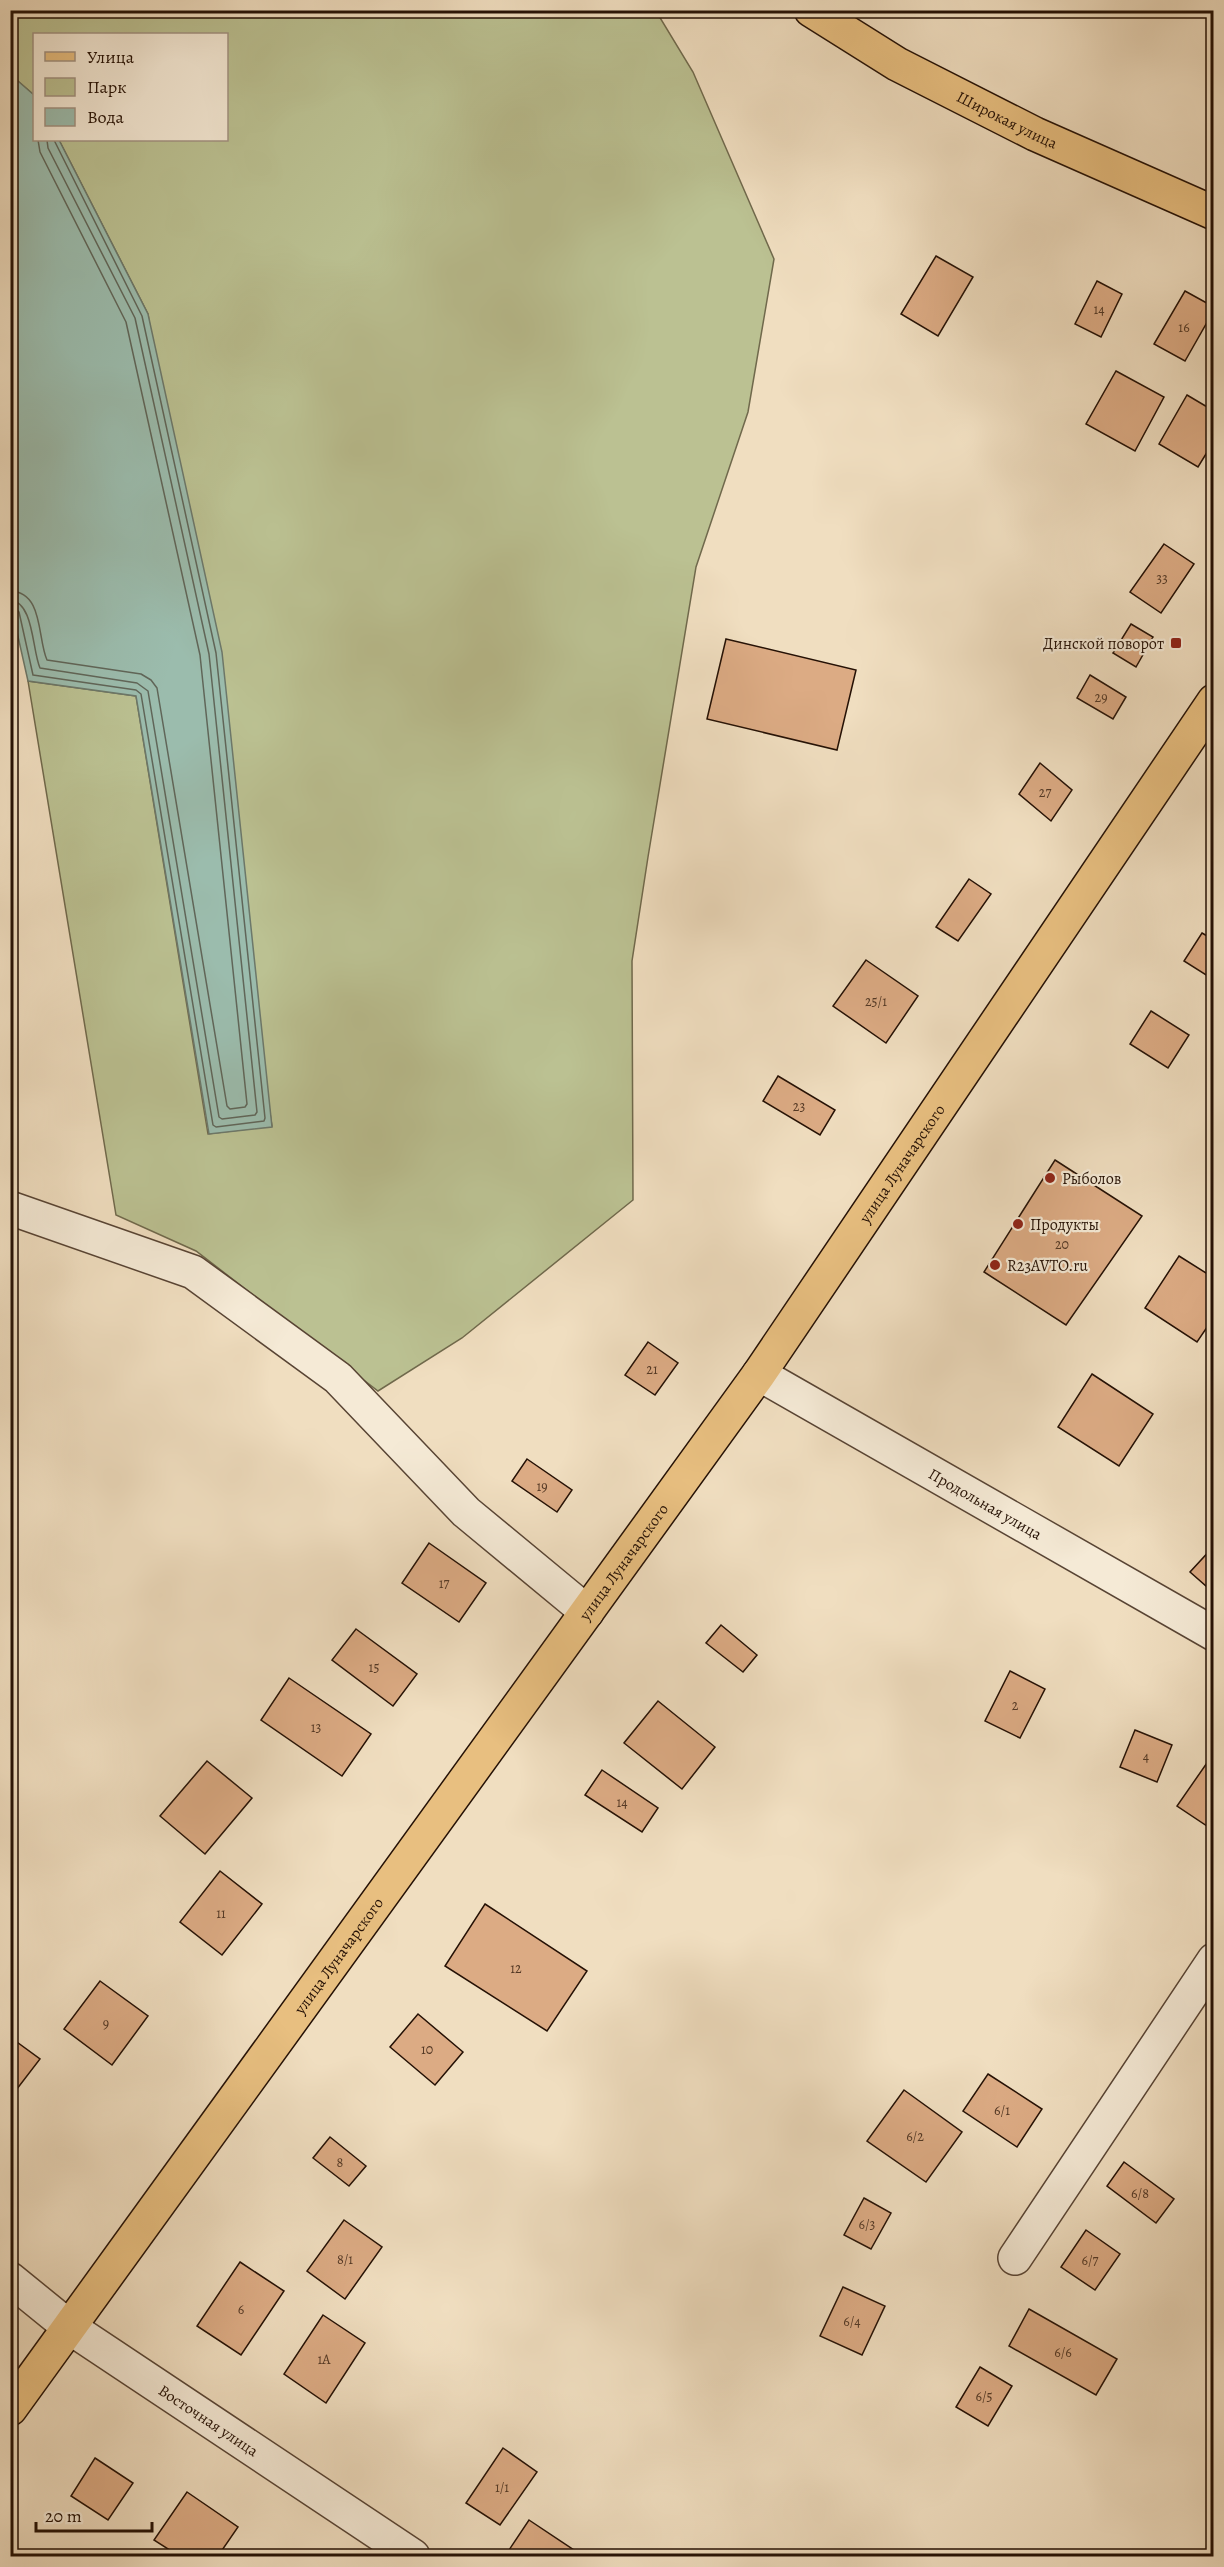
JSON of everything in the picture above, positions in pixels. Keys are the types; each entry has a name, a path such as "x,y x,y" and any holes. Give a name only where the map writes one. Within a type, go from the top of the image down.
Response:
{"main road":[{"name":"Широкая улица","path":"811,11 897,64 1035,134 1214,213"},
{"name":"улица Луначарского","path":"10,2409 759,1374 1214,701"}],"street":[{"path":"10,1208 193,1272 338,1378 466,1512 586,1612"},
{"name":"Продольная улица","path":"759,1374 1214,1634"},
{"path":"1015,2258 1214,1960"},
{"name":"Восточная улица","path":"10,2280 69,2327 413,2556"}],"green space":[{"path":"10,11 656,11 693,72 774,259 748,412 696,567 632,961 633,1200 462,1338 378,1391 196,1251 116,1215 28,681 136,696 208,1134 272,1126 148,314 60,141 228,141 228,33 33,33 33,94 11,75"}],"water":[{"path":"11,75 33,94 33,141 60,141 148,314 222,652 272,1127 209,1134 136,696 28,681 10,601"}],"building":[{"path":"936,256 973,277 938,336 901,314"},
{"path":"1097,281 1122,294 1101,337 1075,324"},
{"path":"1185,291 1214,307 1214,310 1185,361 1154,344"},
{"path":"1116,371 1164,397 1135,451 1086,424"},
{"path":"1187,395 1214,411 1214,441 1198,467 1159,444"},
{"path":"1164,544 1194,564 1161,613 1130,592"},
{"path":"1131,624 1153,637 1136,667 1113,653"},
{"path":"726,639 856,670 837,750 707,719"},
{"path":"1090,675 1126,697 1113,719 1077,698"},
{"path":"1040,763 1072,790 1051,821 1019,794"},
{"path":"969,879 991,894 958,941 936,927"},
{"path":"1202,933 1214,940 1214,980 1184,961"},
{"path":"866,960 918,996 886,1043 833,1006"},
{"path":"1151,1011 1189,1035 1168,1068 1130,1044"},
{"path":"778,1076 835,1110 820,1135 763,1101"},
{"path":"1055,1160 1142,1216 1066,1325 984,1272"},
{"path":"1179,1256 1214,1278 1214,1317 1197,1342 1145,1308"},
{"path":"648,1342 678,1363 655,1395 625,1375"},
{"path":"1092,1374 1153,1414 1119,1466 1058,1427"},
{"path":"527,1459 572,1490 557,1512 512,1481"},
{"path":"429,1543 486,1583 459,1622 402,1583"},
{"path":"1214,1546 1214,1593 1190,1572"},
{"path":"721,1625 757,1655 743,1672 706,1643"},
{"path":"356,1629 417,1674 393,1706 332,1660"},
{"path":"1010,1671 1045,1689 1020,1738 985,1721"},
{"path":"289,1678 371,1734 342,1776 261,1720"},
{"path":"658,1701 715,1747 682,1789 624,1743"},
{"path":"1135,1730 1172,1745 1157,1782 1120,1767"},
{"path":"1209,1760 1214,1763 1214,1823 1210,1828 1177,1806"},
{"path":"207,1761 252,1798 205,1854 160,1816"},
{"path":"602,1770 658,1808 642,1832 585,1795"},
{"path":"220,1871 262,1904 222,1955 180,1922"},
{"path":"485,1904 587,1971 547,2031 445,1966"},
{"path":"100,1981 148,2016 112,2065 64,2029"},
{"path":"418,2014 463,2052 435,2085 390,2047"},
{"path":"10,2037 40,2059 10,2098"},
{"path":"988,2074 1042,2109 1017,2147 963,2111"},
{"path":"904,2090 962,2132 926,2182 867,2141"},
{"path":"330,2137 366,2166 349,2186 313,2158"},
{"path":"1124,2162 1174,2199 1156,2223 1107,2186"},
{"path":"864,2198 891,2213 871,2249 844,2235"},
{"path":"344,2220 382,2247 345,2299 307,2271"},
{"path":"1086,2230 1120,2254 1095,2290 1061,2267"},
{"path":"240,2262 284,2291 241,2355 197,2326"},
{"path":"843,2287 885,2306 862,2355 820,2336"},
{"path":"1029,2309 1117,2359 1096,2395 1009,2346"},
{"path":"323,2315 365,2343 326,2403 284,2374"},
{"path":"980,2367 1012,2386 988,2426 956,2407"},
{"path":"503,2448 537,2472 500,2525 466,2503"},
{"path":"95,2458 133,2483 108,2520 71,2496"},
{"path":"187,2492 238,2527 218,2556 179,2556 154,2540"},
{"path":"529,2520 583,2556 505,2556"}],"place":[{"name":"Динской поворот","path":"1176,643"},
{"name":"Рыболов","path":"1050,1178"},
{"name":"Продукты","path":"1018,1224"},
{"name":"R23AVTO.ru","path":"995,1265"}]}
